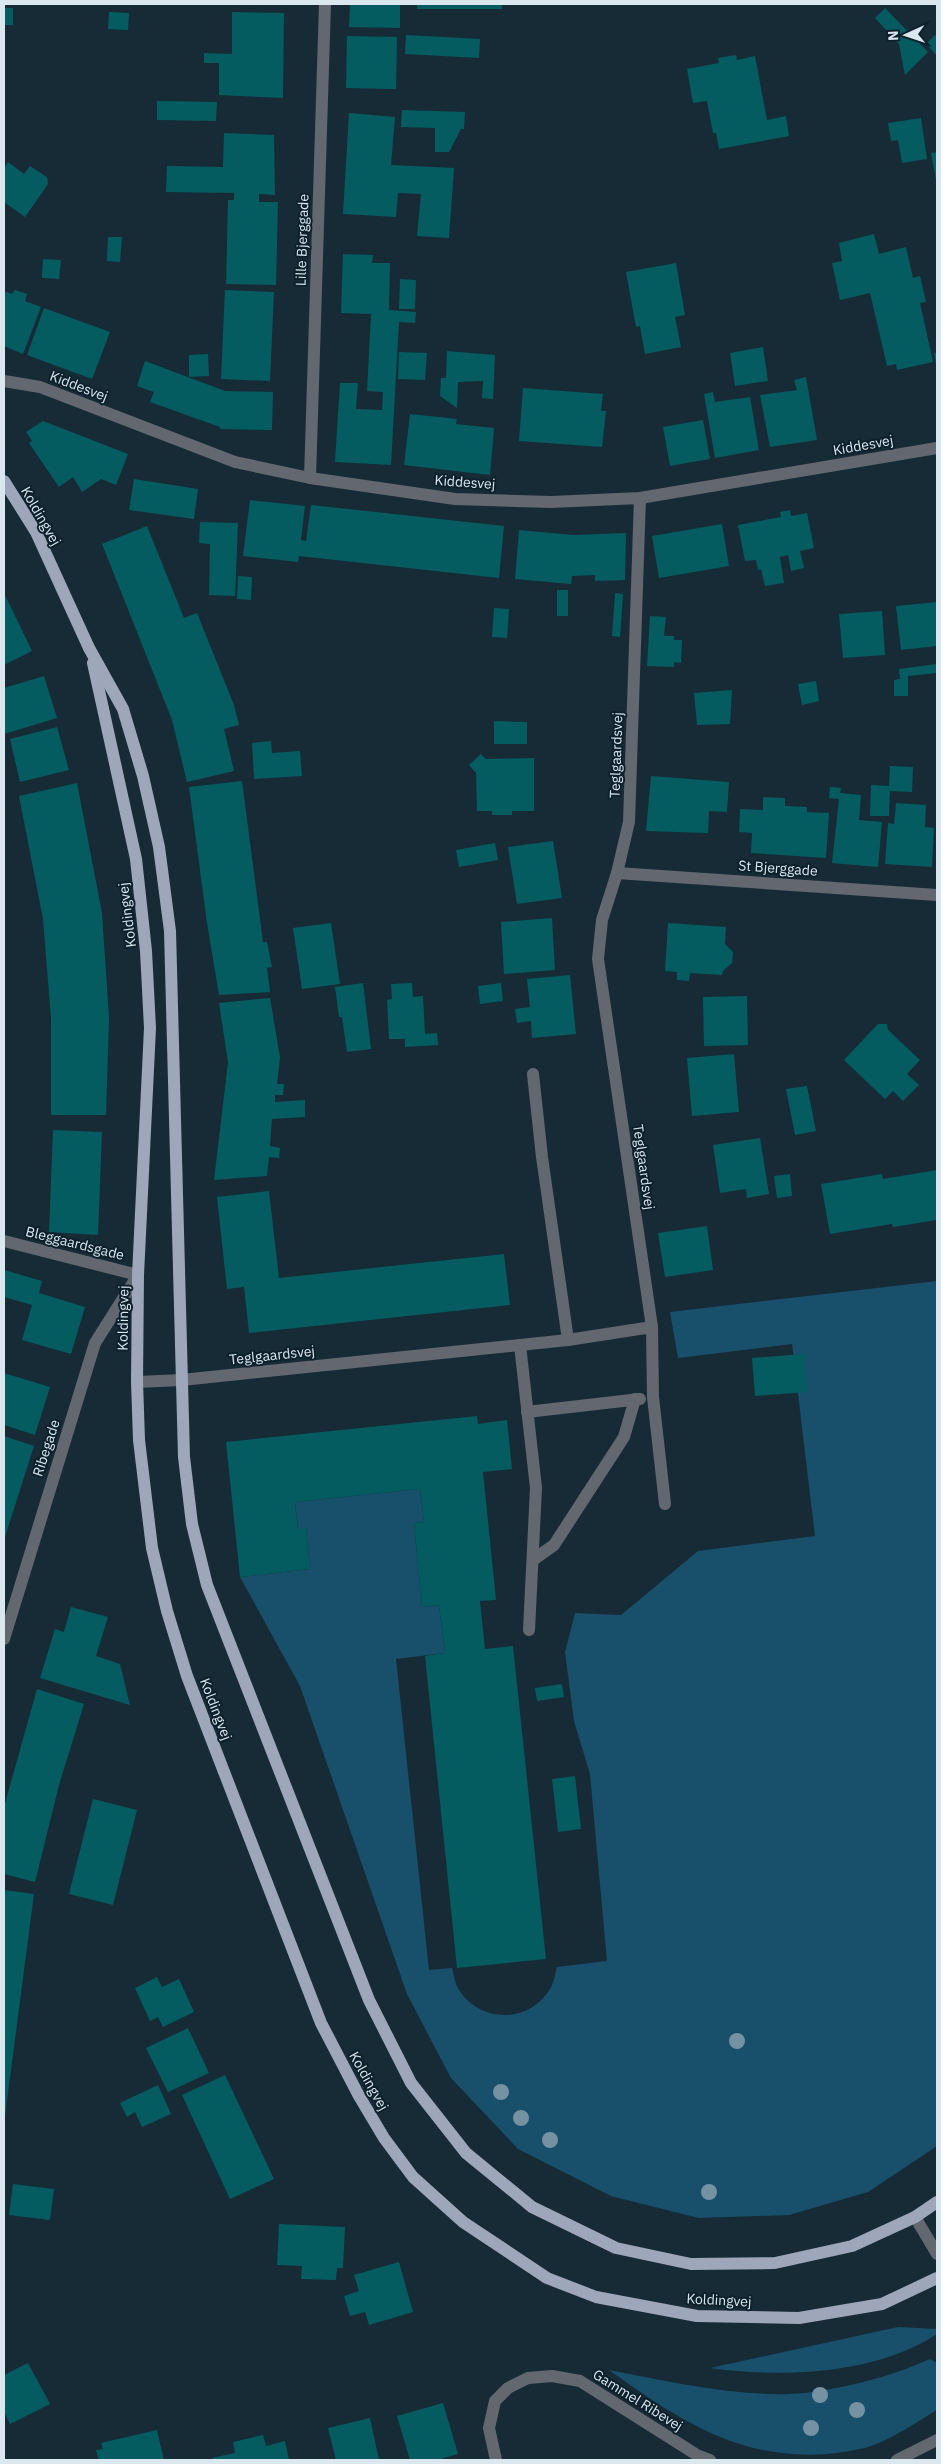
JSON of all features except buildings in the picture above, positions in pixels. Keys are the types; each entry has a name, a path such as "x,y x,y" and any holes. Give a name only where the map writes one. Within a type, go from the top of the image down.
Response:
{"main road":[{"name":"Koldingvej","path":"4,481 36,532 90,648 123,709 140,768 159,847 170,931 184,1457 191,1514 207,1585 369,2000 411,2083 466,2153 532,2207 616,2248 691,2264 775,2263 852,2246 916,2217 937,2202"},
{"name":"Koldingvej","path":"90,648 136,859 146,951 150,1028 138,1275 137,1382 139,1440 152,1548 167,1611 187,1676 322,2023 358,2096 384,2138 414,2177 463,2222 547,2278 596,2297 697,2316 799,2318 882,2304 937,2278"}],"street":[{"name":"Lille Bjerggade","path":"310,478 325,4"},
{"name":"Kiddesvej","path":"4,381 40,387 235,462 310,478 455,499 551,502 640,498 937,448"},
{"name":"Teglgaardsvej","path":"137,1382 182,1380 568,1340 652,1326 598,959 602,920 617,873 629,822 640,498"},
{"name":"St Bjerggade","path":"617,873 937,895"},
{"path":"533,1074 542,1157 568,1340"},
{"name":"Bleggaardsgade","path":"4,1241 138,1275"},
{"name":"Ribegade","path":"4,1639 95,1343 138,1275"},
{"path":"652,1326 653,1397 665,1504"},
{"path":"520,1345 536,1488 529,1630"},
{"path":"527,1412 653,1397"},
{"path":"533,1560 554,1545 624,1438 635,1399"},
{"path":"916,2217 937,2254"},
{"name":"Gammel Ribevej","path":"496,2460 489,2428 495,2401 508,2388 528,2378 552,2376 580,2381 697,2455 710,2460"},
{"path":"897,2460 937,2440"}],"shaded area":[{"path":"937,1281 937,2146 868,2192 789,2215 699,2218 611,2196 518,2149 451,2078 407,1994 300,1686 240,1577 310,1569 306,1529 298,1529 295,1502 420,1489 424,1522 414,1523 422,1607 439,1605 445,1653 396,1659 429,1970 452,1968 459,1990 468,2001 492,2014 518,2013 530,2008 541,2000 550,1989 557,1967 607,1961 590,1774 574,1721 565,1652 575,1613 621,1615 698,1551 815,1536 792,1344 678,1358 670,1312"},
{"path":"898,2327 937,2329 937,2334 912,2348 885,2358 827,2370 767,2373 710,2368"},
{"path":"930,2359 937,2363 937,2410 874,2445 837,2453 804,2455 773,2452 743,2445 715,2435 688,2422 635,2389 609,2370 722,2390 745,2393 790,2394 843,2387 898,2372"}]}
